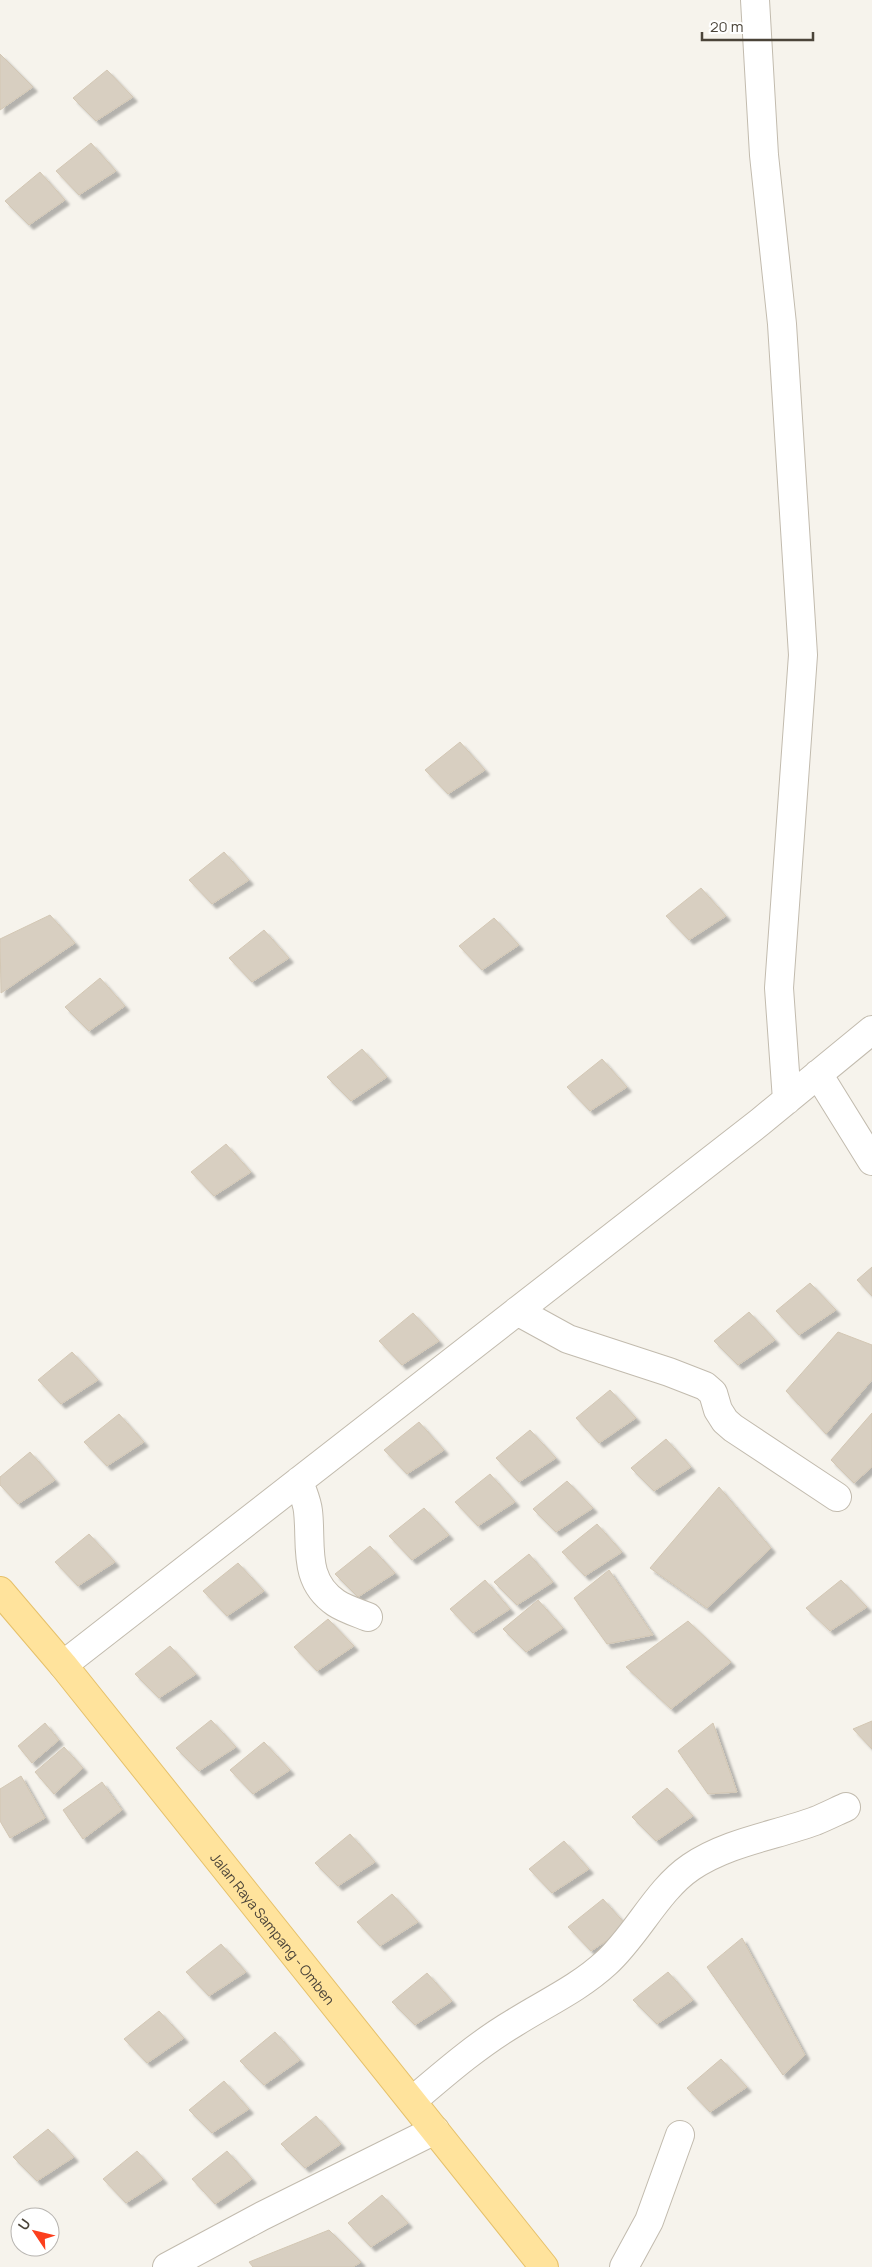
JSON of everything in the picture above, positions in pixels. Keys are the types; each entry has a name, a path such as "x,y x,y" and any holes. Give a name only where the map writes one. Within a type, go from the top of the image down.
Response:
{"main road":[{"name":"Jalan Raya Sampang - Omben","path":"0,1590 63,1665 544,2267"}],"street":[{"path":"755,0 764,156 782,324 803,655 778,988 787,1100"},
{"path":"63,1665 787,1100 872,1030"},
{"path":"818,1074 872,1160"},
{"path":"518,1311 568,1339 669,1372 705,1386 713,1392 718,1410 725,1421 733,1428 837,1498"},
{"path":"299,1481 308,1510 308,1548 312,1568 319,1586 338,1604 368,1617"},
{"path":"412,2101 468,2055 512,2024 606,1964 642,1922 669,1886 691,1867 760,1837 815,1821 846,1807"},
{"path":"168,2267 262,2216 436,2130"},
{"path":"624,2267 648,2221 680,2135"}],"building":[{"path":"0,54 33,87 0,110"},
{"path":"107,70 133,97 96,121 73,98"},
{"path":"91,143 116,171 79,195 56,171"},
{"path":"40,172 65,200 29,225 5,201"},
{"path":"460,742 485,770 448,794 425,770"},
{"path":"224,852 249,880 212,904 189,880"},
{"path":"701,888 726,916 689,940 666,916"},
{"path":"50,915 75,943 1,993 0,939"},
{"path":"494,918 519,945 482,970 459,946"},
{"path":"264,930 289,958 252,982 229,958"},
{"path":"100,978 125,1006 89,1031 65,1007"},
{"path":"362,1049 387,1077 351,1101 327,1077"},
{"path":"602,1059 627,1087 590,1111 567,1087"},
{"path":"226,1144 251,1172 214,1196 191,1172"},
{"path":"872,1267 872,1296 857,1280"},
{"path":"810,1283 836,1310 799,1335 776,1311"},
{"path":"749,1312 775,1340 738,1365 714,1341"},
{"path":"413,1313 439,1341 402,1365 379,1341"},
{"path":"838,1332 872,1345 872,1380 826,1434 786,1391"},
{"path":"72,1352 98,1380 61,1404 38,1380"},
{"path":"610,1390 636,1418 599,1443 576,1418"},
{"path":"872,1413 872,1467 854,1483 831,1460"},
{"path":"119,1414 144,1442 107,1466 84,1442"},
{"path":"419,1422 444,1450 407,1474 384,1450"},
{"path":"530,1430 556,1458 519,1482 496,1458"},
{"path":"666,1439 691,1467 654,1491 631,1468"},
{"path":"30,1452 55,1480 18,1504 0,1485 0,1477"},
{"path":"490,1474 515,1502 478,1526 455,1502"},
{"path":"567,1481 593,1508 556,1532 533,1509"},
{"path":"719,1487 771,1548 707,1608 650,1568"},
{"path":"424,1508 449,1535 412,1560 389,1536"},
{"path":"597,1524 622,1552 585,1576 562,1552"},
{"path":"89,1534 115,1562 78,1586 55,1562"},
{"path":"370,1546 395,1573 358,1597 335,1574"},
{"path":"529,1554 553,1582 517,1605 494,1582"},
{"path":"238,1563 264,1591 227,1616 203,1591"},
{"path":"609,1570 653,1635 607,1644 574,1598"},
{"path":"485,1580 510,1609 473,1633 450,1609"},
{"path":"841,1580 867,1607 830,1631 806,1608"},
{"path":"538,1600 563,1628 526,1652 503,1629"},
{"path":"328,1619 354,1646 317,1671 294,1647"},
{"path":"688,1621 731,1662 671,1709 626,1667"},
{"path":"170,1646 196,1674 159,1698 135,1674"},
{"path":"211,1720 236,1747 199,1771 176,1748"},
{"path":"872,1721 872,1749 853,1729"},
{"path":"45,1723 59,1740 32,1763 18,1746"},
{"path":"713,1723 737,1792 708,1794 678,1751"},
{"path":"264,1742 290,1770 253,1794 230,1770"},
{"path":"64,1747 83,1768 54,1794 35,1772"},
{"path":"21,1776 45,1818 10,1838 0,1821 0,1789"},
{"path":"102,1782 122,1810 83,1839 63,1810"},
{"path":"667,1788 693,1816 656,1841 632,1817"},
{"path":"350,1834 375,1862 338,1886 315,1863"},
{"path":"564,1841 589,1869 552,1893 529,1869"},
{"path":"392,1894 418,1922 380,1946 357,1922"},
{"path":"603,1899 628,1927 591,1951 568,1927"},
{"path":"742,1938 805,2055 783,2075 707,1967"},
{"path":"221,1944 246,1972 209,1996 186,1972"},
{"path":"668,1972 693,2000 657,2024 633,2000"},
{"path":"427,1973 452,2001 415,2025 392,2002"},
{"path":"159,2011 184,2038 147,2063 124,2039"},
{"path":"275,2032 300,2060 264,2085 240,2061"},
{"path":"721,2059 747,2087 710,2112 687,2088"},
{"path":"224,2081 249,2109 212,2133 189,2110"},
{"path":"316,2116 341,2144 305,2168 281,2144"},
{"path":"48,2129 74,2157 37,2181 13,2157"},
{"path":"137,2151 163,2179 126,2203 103,2179"},
{"path":"227,2151 252,2179 215,2204 192,2179"},
{"path":"382,2195 408,2223 371,2247 348,2223"},
{"path":"329,2230 361,2262 353,2267 253,2267 249,2262"}]}
